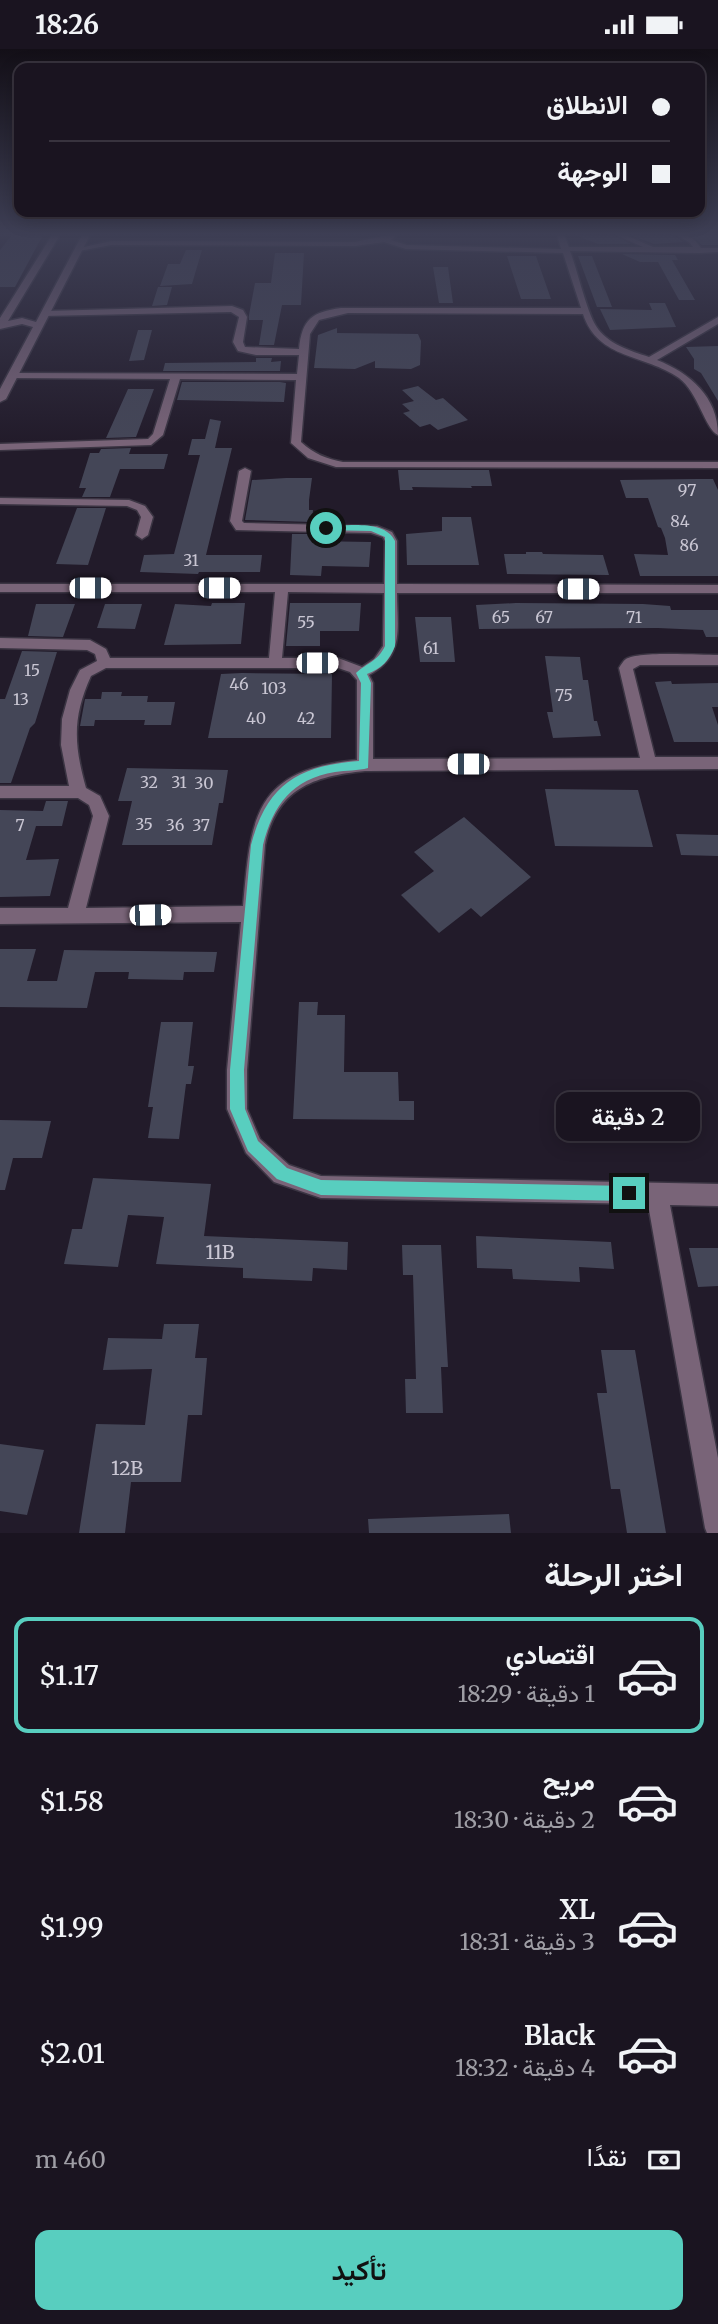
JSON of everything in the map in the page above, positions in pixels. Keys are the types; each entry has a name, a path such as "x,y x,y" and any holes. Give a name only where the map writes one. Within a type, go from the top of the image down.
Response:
{"street":[{"path":"0,326 13,304"},
{"path":"0,399 49,304"},
{"path":"584,304 592,327 604,341 680,375 691,383 715,419 718,432"},
{"path":"44,314 232,309 240,312 243,317 238,342 241,349 256,352 303,352"},
{"path":"586,311 348,310 330,312 316,318 306,325 296,443 305,453 322,461 343,465 718,465"},
{"path":"648,362 718,320"},
{"path":"0,326 22,321 39,326"},
{"path":"13,375 300,377"},
{"path":"0,447 151,442 158,435 176,375"},
{"path":"245,471 236,524 246,527 382,531 391,541 390,646 385,657 376,666 361,673"},
{"path":"0,501 129,503 141,508 147,517 142,535"},
{"path":"0,588 718,589"},
{"path":"275,663 282,588"},
{"path":"0,643 90,645 101,652 104,663"},
{"path":"649,763 626,667 640,660 718,660"},
{"path":"79,792 67,750 67,725 85,673 104,663 338,663 351,666 361,673 366,683 365,765"},
{"path":"718,763 365,765 333,767 304,777 278,796 264,818 257,845 237,1070 237,1109 253,1146 282,1174 321,1187 718,1195"},
{"path":"0,792 79,792 91,796 99,805 101,816 75,916"},
{"path":"0,916 251,914"},
{"path":"657,1194 718,1528"}],"building":[{"path":"251,304 301,304 282,305 274,345 259,345 263,320 249,320"},
{"path":"596,304 611,304 612,307 597,307"},
{"path":"650,304 666,304 676,327 610,330 600,309 652,310"},
{"path":"337,328 337,333 418,334 421,341 420,365 411,369 375,368 375,361 355,369 314,368 318,335"},
{"path":"138,330 152,330 144,360 129,361"},
{"path":"718,346 718,401 701,373 694,369 694,359 686,347"},
{"path":"256,358 272,358 271,362 281,361 280,371 163,371 165,363 256,362"},
{"path":"182,382 286,383 284,402 177,400"},
{"path":"418,386 436,400 443,398 468,420 438,430 430,424 420,427 403,413 410,411 402,404 414,401 402,390"},
{"path":"128,389 154,389 136,437 106,438"},
{"path":"210,419 221,421 215,448 232,448 206,555 262,555 260,572 140,572 144,555 174,554 200,455 188,455 192,439 205,439"},
{"path":"131,448 129,454 168,454 164,469 120,469 110,497 82,497 86,488 79,488 90,453 99,453 101,449"},
{"path":"398,470 489,470 492,486 412,487 413,490 400,490"},
{"path":"312,478 309,510 313,510 312,522 245,520 252,480"},
{"path":"713,479 718,490 718,576 640,576 634,554 668,555 665,538 658,527 648,498 626,498 620,480"},
{"path":"77,508 106,508 88,565 56,564"},
{"path":"442,517 471,517 479,565 407,565 406,534 442,531"},
{"path":"292,534 312,534 311,541 371,542 369,567 322,566 321,576 290,575"},
{"path":"526,552 603,555 609,575 507,574 504,554"},
{"path":"212,603 245,603 241,644 164,645 175,604 211,606"},
{"path":"290,603 361,603 359,631 320,631 320,646 286,646"},
{"path":"36,604 75,604 63,637 28,636"},
{"path":"105,604 142,604 135,629 97,628"},
{"path":"643,604 670,606 671,610 718,610 718,637 706,637 703,630 658,628 479,629 476,605"},
{"path":"415,617 451,617 455,662 420,662"},
{"path":"22,651 57,652 35,723 30,728 11,783 0,783 0,699 5,699"},
{"path":"545,656 580,657 583,680 588,680 594,721 597,721 601,736 553,738 547,712 553,712"},
{"path":"221,674 332,674 331,738 208,738"},
{"path":"671,681 672,684 718,683 718,707 712,707 718,725 718,742 674,742 655,682"},
{"path":"102,692 122,692 121,696 148,696 147,702 175,702 171,725 144,725 145,720 95,720 94,726 80,726 85,699 101,699"},
{"path":"127,768 228,770 212,845 122,845 132,801 118,801"},
{"path":"545,789 638,790 653,847 555,846"},
{"path":"46,801 68,801 62,826 36,826 26,860 59,859 50,896 0,897 0,810 43,811"},
{"path":"464,817 531,877 481,917 471,908 439,933 401,895 434,871 414,852"},
{"path":"676,834 718,835 718,856 681,855"},
{"path":"0,949 36,949 27,981 57,981 64,950 217,952 214,972 184,972 183,980 128,979 129,972 95,972 87,1008 0,1007"},
{"path":"299,1002 318,1002 317,1015 345,1015 344,1072 398,1072 399,1101 414,1101 414,1120 293,1119"},
{"path":"161,1022 193,1022 188,1066 194,1066 191,1084 186,1084 179,1139 148,1138 153,1107 148,1107"},
{"path":"0,1120 51,1121 42,1158 13,1158 5,1190 0,1190"},
{"path":"93,1178 211,1184 204,1236 348,1242 347,1270 313,1268 312,1281 243,1278 243,1268 156,1264 164,1217 128,1215 118,1267 64,1264 72,1229 82,1229"},
{"path":"476,1236 611,1242 614,1269 579,1267 580,1282 513,1279 512,1269 477,1268"},
{"path":"402,1245 441,1245 448,1367 441,1367 443,1413 406,1413 405,1379 416,1379 413,1275 403,1275"},
{"path":"689,1248 718,1248 718,1286 698,1287"},
{"path":"164,1324 199,1324 195,1358 207,1358 202,1415 188,1415 181,1482 131,1482 125,1533 79,1533 96,1424 145,1425 152,1369 103,1370 108,1338 162,1339"},
{"path":"601,1350 635,1350 666,1533 627,1533 620,1489 611,1489 597,1393 607,1393"},
{"path":"0,1444 44,1450 27,1515 0,1511"},
{"path":"509,1514 511,1533 369,1533 368,1519"}],"route":[{"path":"326,528 373,529 388,535 391,541 390,646 385,657 376,666 361,673 366,683 365,765 333,767 304,777 278,796 264,818 257,845 237,1070 237,1109 253,1146 282,1174 321,1187 629,1193"}]}
